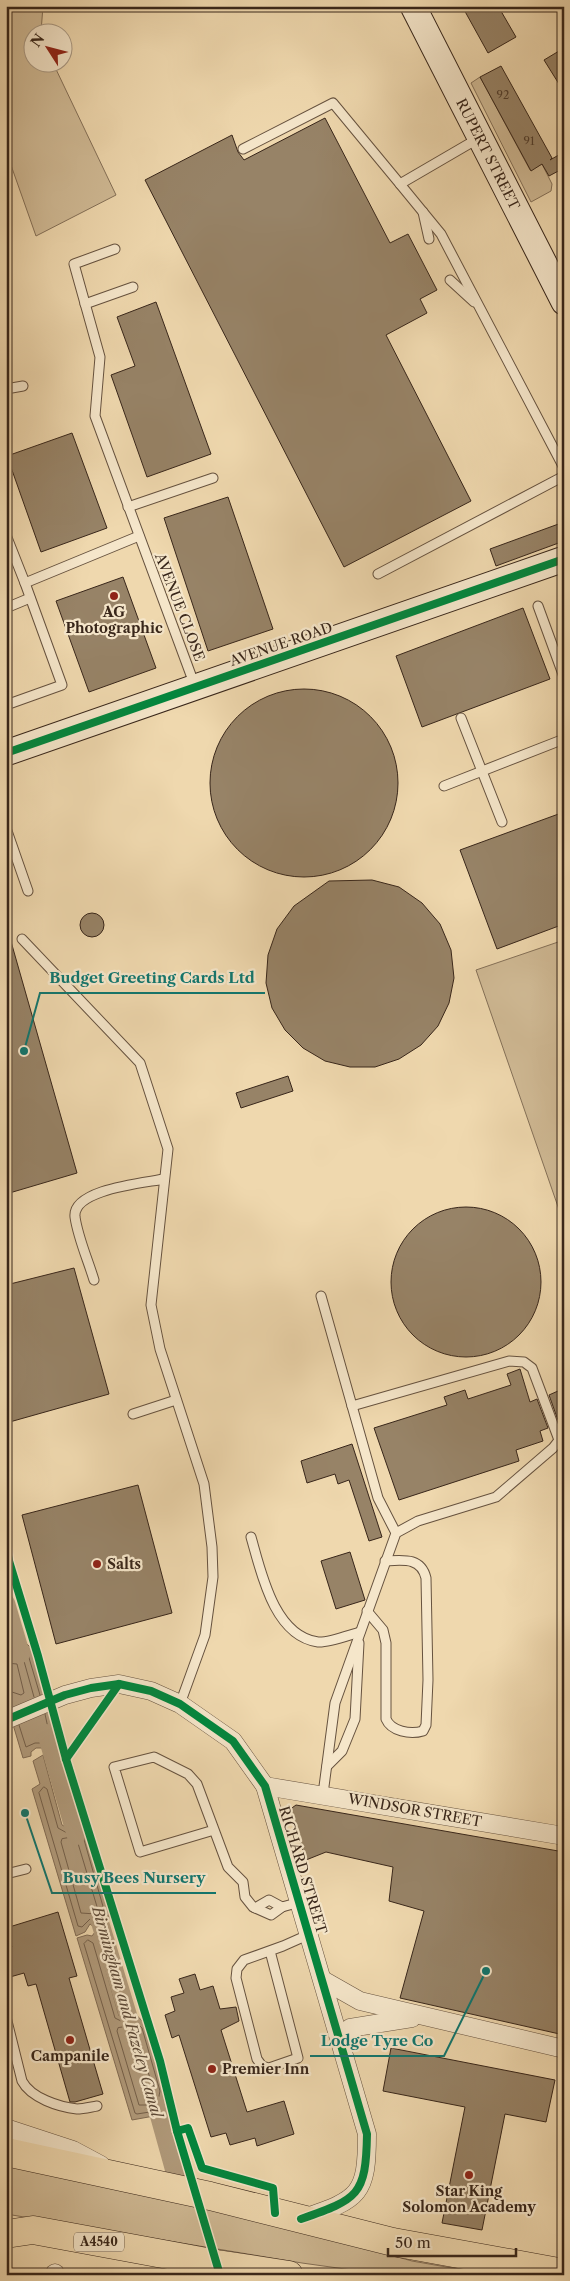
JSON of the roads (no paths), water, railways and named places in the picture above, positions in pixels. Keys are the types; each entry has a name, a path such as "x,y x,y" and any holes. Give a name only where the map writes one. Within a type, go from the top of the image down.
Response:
{"highway":[{"path":"6,2152 210,2196 393,2242 564,2273"},
{"name":"A4540","path":"6,2234 33,2230 217,2264 289,2275"}],"street":[{"name":"RUPERT STREET","path":"413,6 564,302"},
{"name":"AVENUE ROAD","path":"6,753 564,559"},
{"name":"RICHARD STREET","path":"6,1720 65,1695 119,1684 151,1691 180,1704 233,1741 266,1786 339,2032 367,2134 367,2167 360,2189 340,2206 301,2219"},
{"name":"WINDSOR STREET","path":"266,1786 323,1794 564,1836"},
{"path":"323,1980 351,1998 564,2049"},
{"path":"339,2032 351,1998"},
{"path":"339,2032 350,2028 420,2016"},
{"path":"6,2128 73,2150 128,2179"}],"lane":[{"path":"243,149 332,103 441,234 564,468"},
{"path":"400,184 480,137"},
{"path":"422,211 428,239"},
{"path":"115,249 74,264 85,304 133,287"},
{"path":"450,280 479,306"},
{"name":"AVENUE CLOSE","path":"85,304 100,357 95,416 195,687"},
{"path":"6,389 23,386"},
{"path":"378,574 564,476"},
{"path":"128,507 213,478"},
{"path":"6,535 62,685 6,705"},
{"path":"25,583 139,536"},
{"path":"6,608 30,598"},
{"path":"538,606 564,676"},
{"path":"461,718 502,822"},
{"path":"444,786 564,740"},
{"path":"6,828 28,891"},
{"path":"22,939 140,1064 168,1149 151,1305 160,1349 204,1484 213,1577 205,1635 180,1704"},
{"path":"94,1280 75,1215 80,1203 91,1194 164,1179"},
{"path":"321,1296 378,1498 396,1533"},
{"path":"323,1794 335,1703 396,1533 418,1521 496,1497 553,1448 561,1437 532,1368 524,1362 509,1361 352,1406"},
{"path":"133,1414 176,1400"},
{"path":"251,1537 267,1592 295,1634 319,1642 360,1632"},
{"path":"367,1611 383,1630 386,1643 386,1719 389,1726 394,1729 418,1733 426,1725 428,1680 426,1578 424,1569 417,1563 406,1560 385,1561"},
{"path":"327,1766 342,1751 355,1720 360,1632"},
{"path":"214,1830 140,1852 114,1767 154,1757 188,1774 197,1784 228,1867 243,1882 246,1897 255,1908 269,1900 282,1907 300,1902"},
{"path":"6,1874 26,1869"},
{"path":"270,1951 298,2058 269,2068 262,2066 257,2059 236,1978 237,1969 244,1960 310,1934"},
{"path":"6,2017 22,2081 26,2089 35,2095 78,2109 97,2106"}],"water":[{"path":"14,1631 31,1648 34,1657 53,1727 52,1755 46,1748 36,1748 31,1752 31,1756 23,1758 6,1701 6,1637 8,1643 12,1645"},
{"path":"43,1755 62,1825 68,1828 70,1814 87,1834 110,1910 106,1940 90,1924 85,1932 76,1936 32,1789 40,1784 33,1761"},
{"path":"95,1932 119,2016 123,2018 124,2002 146,2025 165,2092 162,2126 154,2116 132,2120 77,1938 87,1935 92,1936"}],"waterway":[{"name":"Birmingham and Fazeley Canal","path":"6,1603 21,1654"},
{"name":"Birmingham and Fazeley Canal","path":"46,1733 76,1836"},
{"name":"Birmingham and Fazeley Canal","path":"99,1919 131,2025"},
{"name":"Birmingham and Fazeley Canal","path":"156,2105 180,2191"}],"place":[{"name":"AG Photographic","path":"114,596"},
{"name":"Budget Greeting Cards Ltd","path":"24,1051"},
{"name":"Salts","path":"97,1564"},
{"name":"Busy Bees Nursery","path":"25,1813"},
{"name":"Lodge Tyre Co","path":"486,1971"},
{"name":"Campanile","path":"70,2040"},
{"name":"Premier Inn","path":"212,2069"},
{"name":"Star King Solomon Academy","path":"469,2175"}]}
